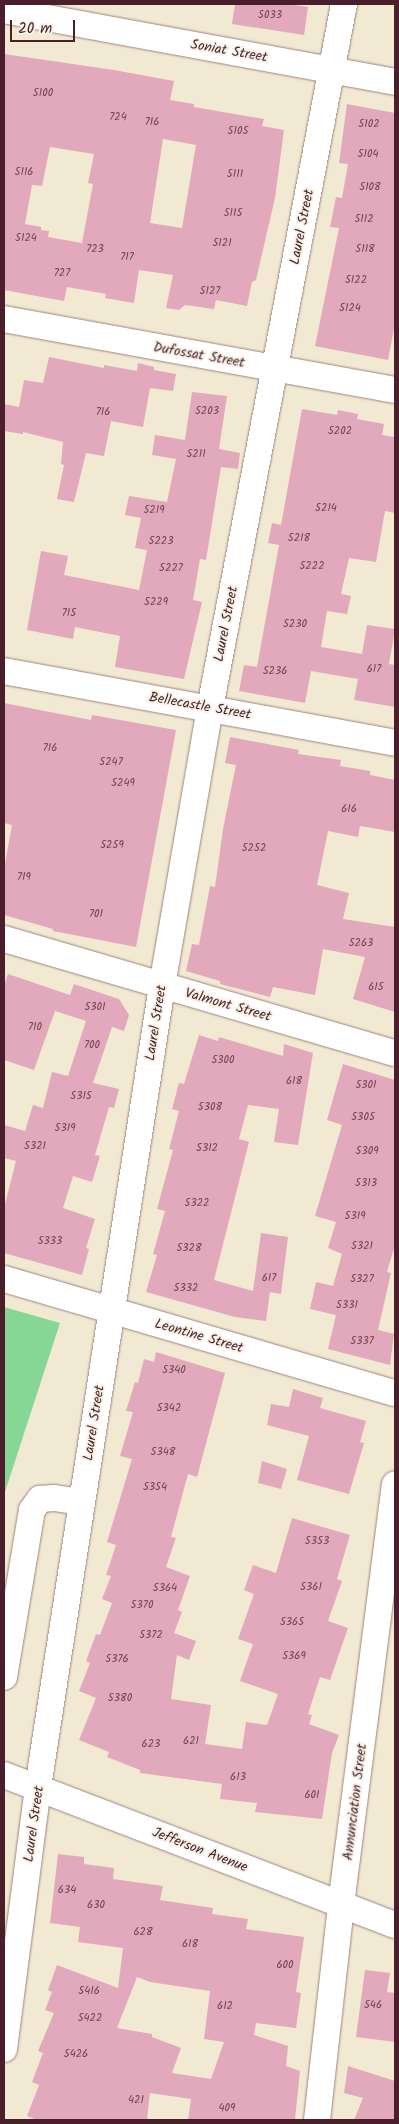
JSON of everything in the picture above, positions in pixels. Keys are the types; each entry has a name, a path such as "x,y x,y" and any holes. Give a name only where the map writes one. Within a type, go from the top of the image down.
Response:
{"street":[{"name":"Laurel Street","path":"4,2049 38,1787 162,986 210,708 344,4"},
{"name":"Soniat Street","path":"4,10 395,82"},
{"name":"Dufossat Street","path":"4,319 395,390"},
{"name":"Bellecastle Street","path":"4,671 395,743"},
{"name":"Valmont Street","path":"4,939 395,1054"},
{"name":"Leontine Street","path":"4,1279 395,1393"},
{"name":"Annunciation Street","path":"317,2120 395,1484"},
{"path":"4,1677 32,1510 40,1499 54,1498 82,1502"},
{"name":"Jefferson Avenue","path":"4,1775 395,1925"}],"green space":[{"path":"4,1307 60,1323 4,1495"}],"building":[{"path":"235,4 286,4 308,7 304,35 232,24"},
{"path":"4,54 174,81 170,100 194,104 194,107 264,119 262,126 284,130 275,198 256,280 252,282 247,306 216,300 214,309 185,305 179,310 166,308 173,275 139,270 134,303 105,298 106,294 67,287 64,301 4,290","holes":["163,139 196,145 182,228 150,223","50,147 94,154 88,183 93,184 82,243 48,237 49,231 41,230 41,227 25,224 32,185 42,186"]},
{"path":"347,104 395,113 395,323 388,360 315,346 339,228 330,227 336,197 342,198 348,164 339,163"},
{"path":"49,357 104,368 104,365 137,371 138,363 154,367 154,370 176,374 173,391 150,388 143,427 111,421 104,456 86,453 74,502 57,499 64,465 61,464 63,442 23,432 23,434 4,431 4,404 19,407 24,380 43,383"},
{"path":"192,392 227,396 219,449 240,453 238,469 221,467 206,560 200,559 193,600 202,602 184,679 115,667 120,636 75,627 73,639 27,630 41,551 68,556 64,575 139,590 147,550 135,548 141,518 125,515 129,496 167,502 176,459 152,455 155,435 185,440"},
{"path":"302,409 337,415 338,410 358,414 357,419 384,424 382,435 395,437 395,513 385,511 376,562 349,558 341,594 351,596 347,614 327,611 321,647 362,654 367,625 395,629 389,664 395,665 395,707 354,700 358,679 311,671 305,703 239,691 244,665 257,667 279,545 268,543 272,523 281,525"},
{"path":"4,703 91,720 92,715 176,730 136,947 53,931 53,929 4,915 4,869 12,825 4,823"},
{"path":"230,737 299,750 298,754 341,760 340,766 370,771 370,775 395,780 395,832 360,826 358,837 328,831 317,885 349,893 343,919 395,927 395,1012 353,999 365,957 323,949 315,995 273,987 270,997 220,984 220,981 186,971 192,944 199,945 210,886 215,887 223,829 236,765 225,763"},
{"path":"8,974 70,995 74,984 119,999 129,1015 124,1031 112,1027 93,1083 119,1089 114,1108 109,1107 95,1155 100,1156 92,1182 73,1176 63,1208 95,1219 86,1248 89,1249 82,1275 4,1253 4,1208 16,1161 4,1158 4,1125 25,1131 33,1105 43,1108 52,1072 68,1076 86,1021 55,1011 34,1070 4,1060 4,986"},
{"path":"199,1035 218,1041 219,1037 283,1056 284,1044 313,1053 298,1145 274,1142 279,1109 248,1105 239,1139 249,1142 214,1280 253,1291 261,1233 288,1237 281,1294 270,1292 266,1321 235,1317 146,1292 157,1255 153,1254 165,1211 157,1209 173,1150 169,1149 179,1111 172,1109 179,1083 184,1084"},
{"path":"343,1064 395,1080 395,1245 387,1272 391,1273 378,1330 394,1334 390,1365 328,1349 336,1315 310,1309 316,1282 333,1286 342,1254 328,1248 336,1222 315,1216 342,1125 327,1120"},
{"path":"156,1352 225,1373 197,1477 188,1474 171,1537 176,1538 166,1567 190,1576 178,1610 182,1612 174,1633 196,1641 189,1660 177,1655 171,1699 211,1705 205,1744 242,1749 246,1722 267,1725 278,1694 240,1681 253,1644 238,1639 254,1594 244,1590 253,1565 276,1573 292,1518 350,1535 337,1579 342,1581 328,1621 348,1628 330,1680 320,1677 308,1714 312,1715 309,1724 339,1735 332,1753 322,1819 255,1812 257,1803 220,1799 222,1784 140,1773 140,1770 107,1757 109,1752 79,1740 96,1698 79,1691 90,1663 86,1661 96,1634 100,1635 112,1603 102,1599 111,1576 106,1575 116,1545 107,1542 132,1459 120,1456 133,1412 126,1411 135,1382 138,1383 144,1359 154,1362"},
{"path":"293,1389 323,1398 320,1408 366,1421 360,1442 364,1443 349,1494 297,1480 309,1436 267,1425 271,1404 289,1407"},
{"path":"262,1461 287,1469 281,1489 258,1483"},
{"path":"58,1854 84,1857 84,1864 114,1868 113,1879 163,1886 160,1900 213,1908 212,1914 248,1919 246,1929 304,1937 296,1992 301,1993 296,2028 256,2023 254,2035 288,2046 286,2066 300,2071 295,2120 188,2120 191,2099 150,2093 147,2120 37,2120 27,2116 39,2085 32,2082 43,2053 38,2051 54,2013 45,2010 52,1992 48,1990 57,1965 118,1988 123,1948 78,1942 80,1927 50,1923","holes":["137,1977 150,1982 210,1991 204,2039 224,2042 211,2079 172,2073 181,2048 152,2037 152,2034 117,2028"]},
{"path":"365,1970 390,1973 387,1992 395,1993 395,2042 356,2037"},
{"path":"348,2066 395,2081 395,2120 354,2120 363,2098 344,2093"}]}
